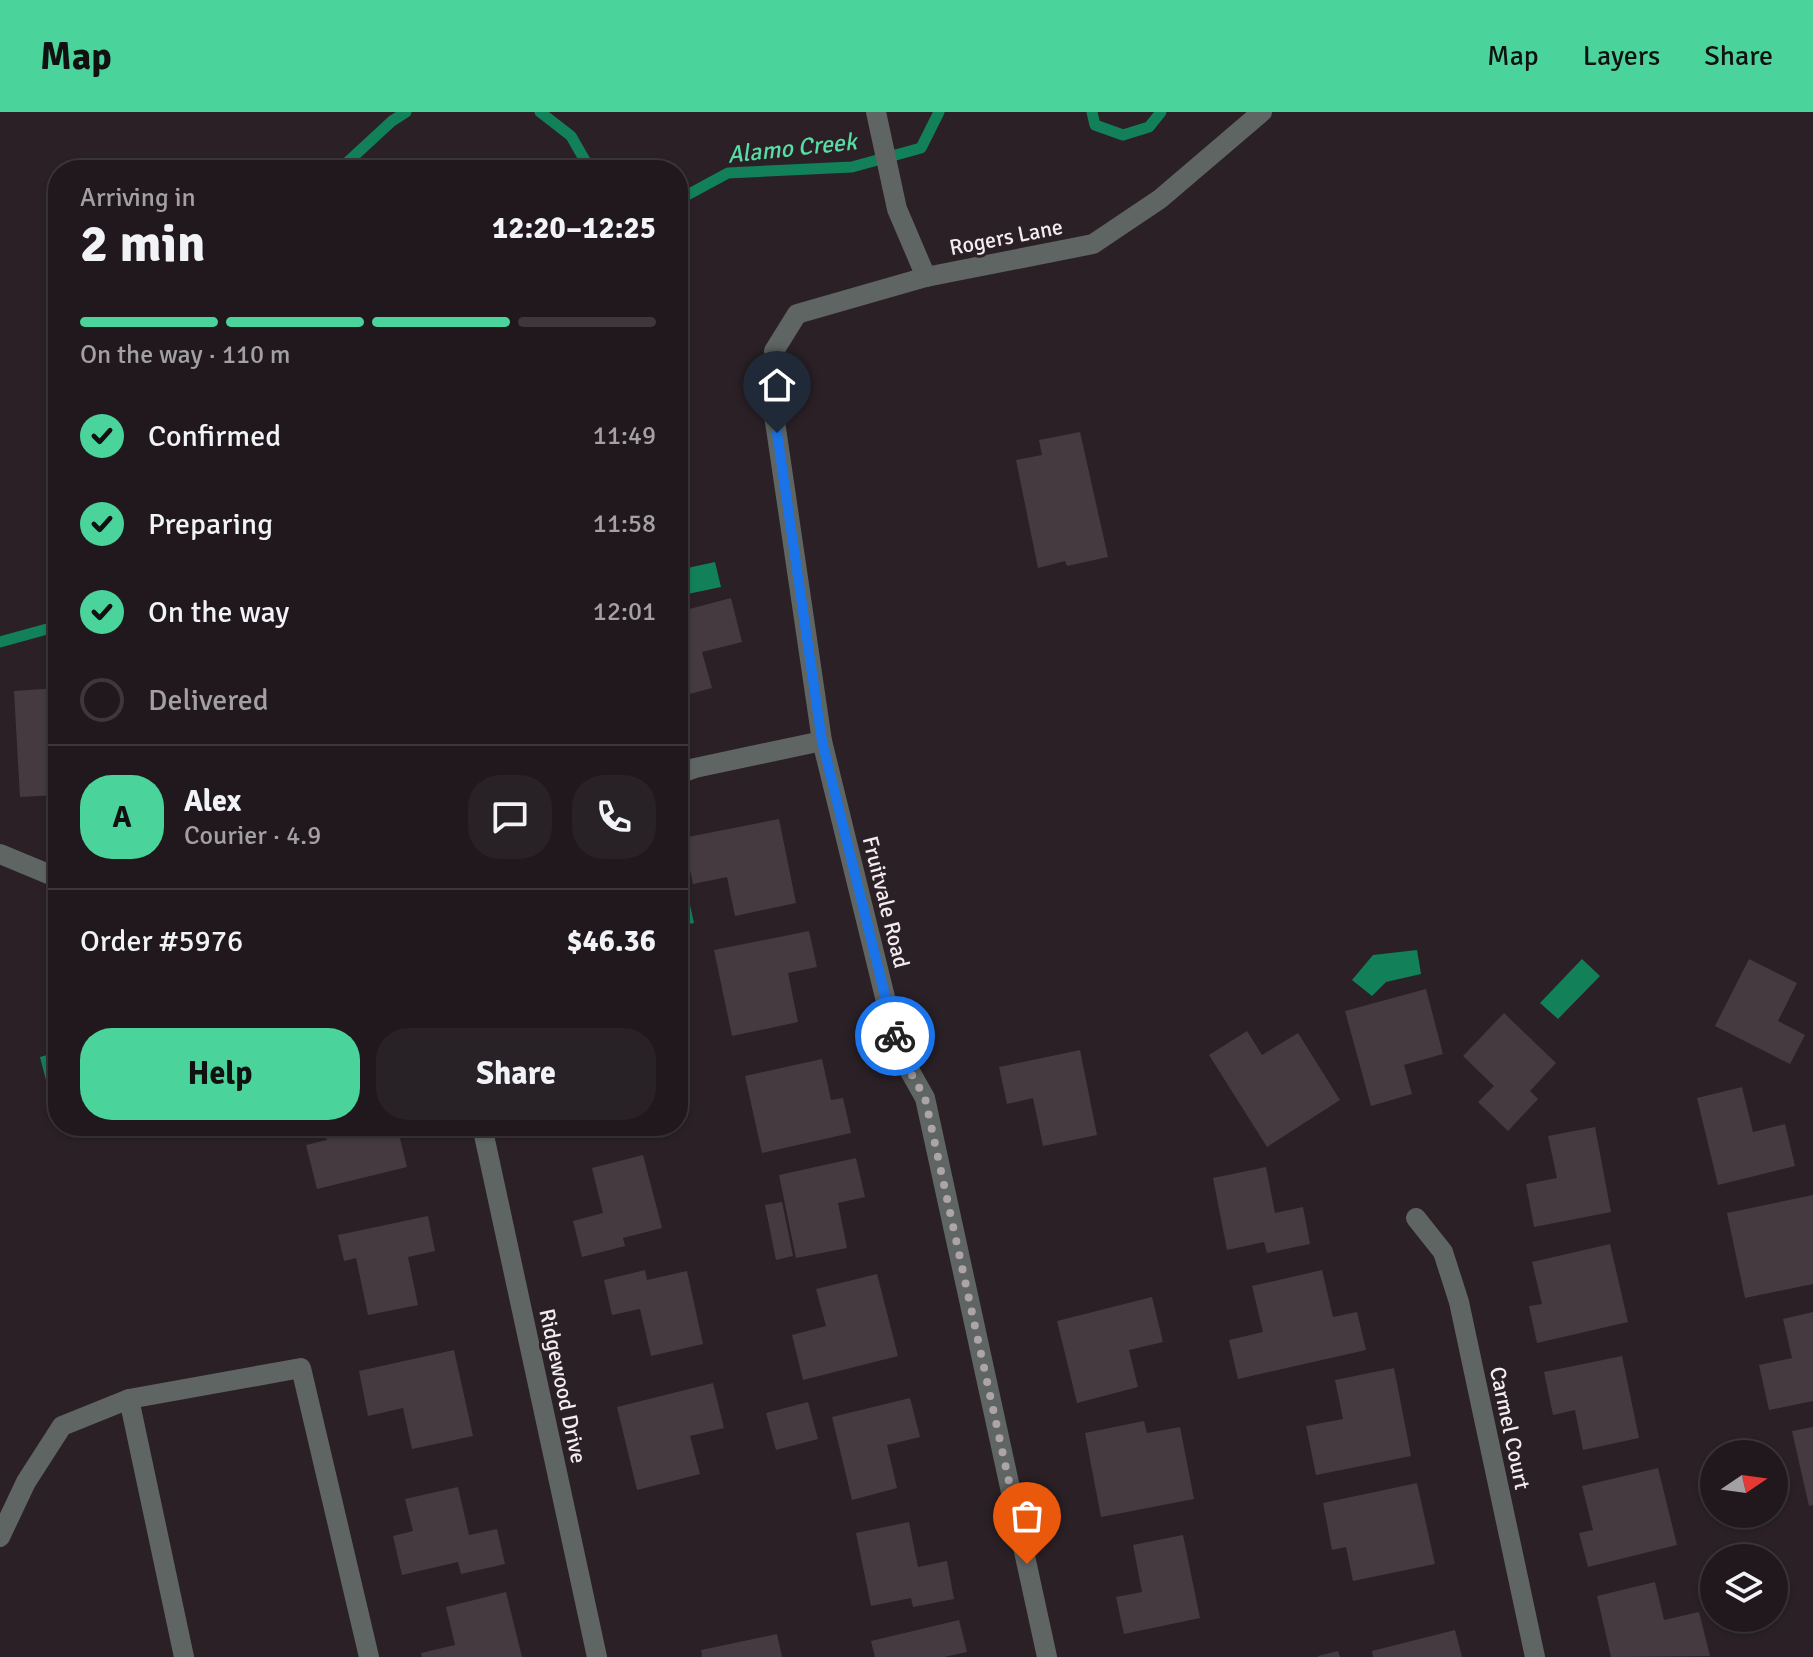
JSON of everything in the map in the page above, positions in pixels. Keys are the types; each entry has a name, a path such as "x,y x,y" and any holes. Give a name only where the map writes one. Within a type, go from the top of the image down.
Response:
{"street":[{"path":"876,112 897,209 926,277"},
{"name":"Rogers Lane","path":"780,384 774,351 797,314 926,277 1093,244 1160,199 1262,112"},
{"name":"Fruitvale Road","path":"780,384 773,408 822,741 898,1050 925,1098 1047,1657"},
{"path":"688,770 822,741"},
{"path":"0,854 48,874"},
{"name":"Ridgewood Drive","path":"484,1136 597,1657"},
{"name":"Carmel Court","path":"1416,1218 1443,1252 1459,1302 1535,1657"},
{"path":"0,1537 26,1482 62,1426 129,1399 301,1368 369,1657"},
{"path":"129,1399 184,1657"}],"shaded area":[{"path":"715,562 721,587 688,594 688,568"},
{"path":"688,896 694,923 688,924"},
{"path":"1417,950 1421,974 1386,982 1372,996 1352,980 1373,955"},
{"path":"1582,959 1600,976 1558,1019 1540,1003"},
{"path":"48,1055 48,1088 40,1057"}],"building":[{"path":"1080,432 1108,557 1067,566 1065,561 1038,568 1016,460 1042,455 1039,440"},
{"path":"731,598 742,642 702,652 712,688 688,694 688,609"},
{"path":"48,689 48,796 20,797 14,691"},
{"path":"779,819 796,903 735,916 727,877 693,884 688,861 688,837"},
{"path":"809,931 817,967 788,973 798,1022 732,1036 714,950"},
{"path":"1749,959 1797,983 1778,1021 1805,1035 1790,1064 1715,1026"},
{"path":"1426,989 1443,1054 1404,1065 1412,1094 1371,1106 1345,1011"},
{"path":"1504,1013 1556,1063 1530,1091 1538,1099 1508,1131 1478,1102 1494,1086 1463,1056"},
{"path":"1247,1031 1262,1055 1298,1033 1340,1100 1267,1147 1209,1055"},
{"path":"1080,1050 1097,1135 1043,1146 1033,1098 1007,1104 999,1067"},
{"path":"822,1059 831,1100 843,1098 851,1133 762,1153 745,1076"},
{"path":"1742,1087 1753,1132 1785,1124 1795,1166 1718,1185 1697,1098"},
{"path":"1595,1127 1611,1212 1534,1227 1526,1184 1557,1178 1548,1136"},
{"path":"326,1136 399,1136 407,1167 317,1189 306,1145 327,1140"},
{"path":"643,1155 662,1228 623,1238 625,1246 582,1257 573,1221 603,1213 592,1168"},
{"path":"856,1158 865,1197 838,1203 847,1248 796,1258 779,1175"},
{"path":"1266,1167 1275,1213 1303,1207 1310,1244 1267,1253 1264,1242 1227,1250 1213,1178"},
{"path":"1813,1195 1813,1284 1745,1298 1727,1213"},
{"path":"782,1202 793,1256 776,1260 765,1205"},
{"path":"428,1216 435,1251 408,1257 418,1305 368,1315 356,1258 344,1261 338,1235"},
{"path":"1610,1244 1628,1322 1537,1343 1529,1306 1542,1304 1532,1262"},
{"path":"645,1270 647,1280 687,1271 703,1344 651,1356 640,1309 612,1315 604,1280"},
{"path":"1322,1270 1333,1317 1357,1312 1366,1350 1238,1379 1229,1340 1263,1332 1252,1286"},
{"path":"877,1274 898,1356 803,1380 792,1335 826,1326 816,1289"},
{"path":"1152,1297 1163,1342 1129,1350 1138,1387 1077,1403 1057,1321"},
{"path":"1813,1312 1813,1401 1769,1410 1759,1365 1792,1358 1783,1319"},
{"path":"454,1350 473,1436 412,1449 403,1408 368,1416 359,1371"},
{"path":"1622,1356 1639,1438 1583,1450 1575,1410 1553,1415 1544,1372"},
{"path":"1394,1368 1411,1456 1316,1475 1306,1426 1343,1419 1335,1380"},
{"path":"713,1383 724,1428 690,1436 700,1474 637,1490 617,1407"},
{"path":"910,1398 920,1437 887,1445 897,1488 852,1500 832,1417"},
{"path":"808,1402 818,1439 776,1450 766,1413"},
{"path":"1144,1421 1147,1433 1180,1427 1194,1499 1101,1517 1085,1433"},
{"path":"1813,1427 1813,1505 1809,1506 1792,1431"},
{"path":"1658,1468 1677,1545 1588,1567 1579,1533 1593,1530 1582,1486"},
{"path":"1417,1483 1435,1564 1353,1581 1346,1547 1332,1550 1323,1503"},
{"path":"458,1487 469,1535 497,1529 505,1564 461,1574 458,1562 402,1575 393,1536 413,1531 405,1499"},
{"path":"909,1522 918,1567 947,1561 954,1599 913,1607 911,1598 871,1606 856,1533"},
{"path":"1183,1535 1200,1618 1124,1634 1116,1597 1142,1592 1133,1545"},
{"path":"1655,1582 1664,1620 1699,1612 1700,1632 1704,1632 1710,1656 1611,1657 1597,1596"},
{"path":"506,1592 522,1657 422,1657 421,1653 455,1645 446,1607"},
{"path":"959,1620 967,1652 944,1657 875,1657 871,1641"},
{"path":"1455,1630 1462,1657 1373,1657 1372,1651"},
{"path":"777,1634 782,1657 702,1657 701,1650"},
{"path":"1338,1651 1340,1657 1318,1657 1318,1656"}],"waterway":[{"name":"Alamo Creek","path":"350,160 406,112"},
{"name":"Alamo Creek","path":"540,112 571,136 585,160"},
{"name":"Alamo Creek","path":"688,195 728,173 852,167 921,148 939,112"},
{"name":"Alamo Creek","path":"1092,112 1095,125 1123,135 1149,127 1161,112"},
{"name":"Alamo Creek","path":"0,642 48,629"}],"way so far":[{"path":"895,1036 898,1050 925,1098 1027,1564"}],"route":[{"path":"777,433 822,741 895,1036"}]}
